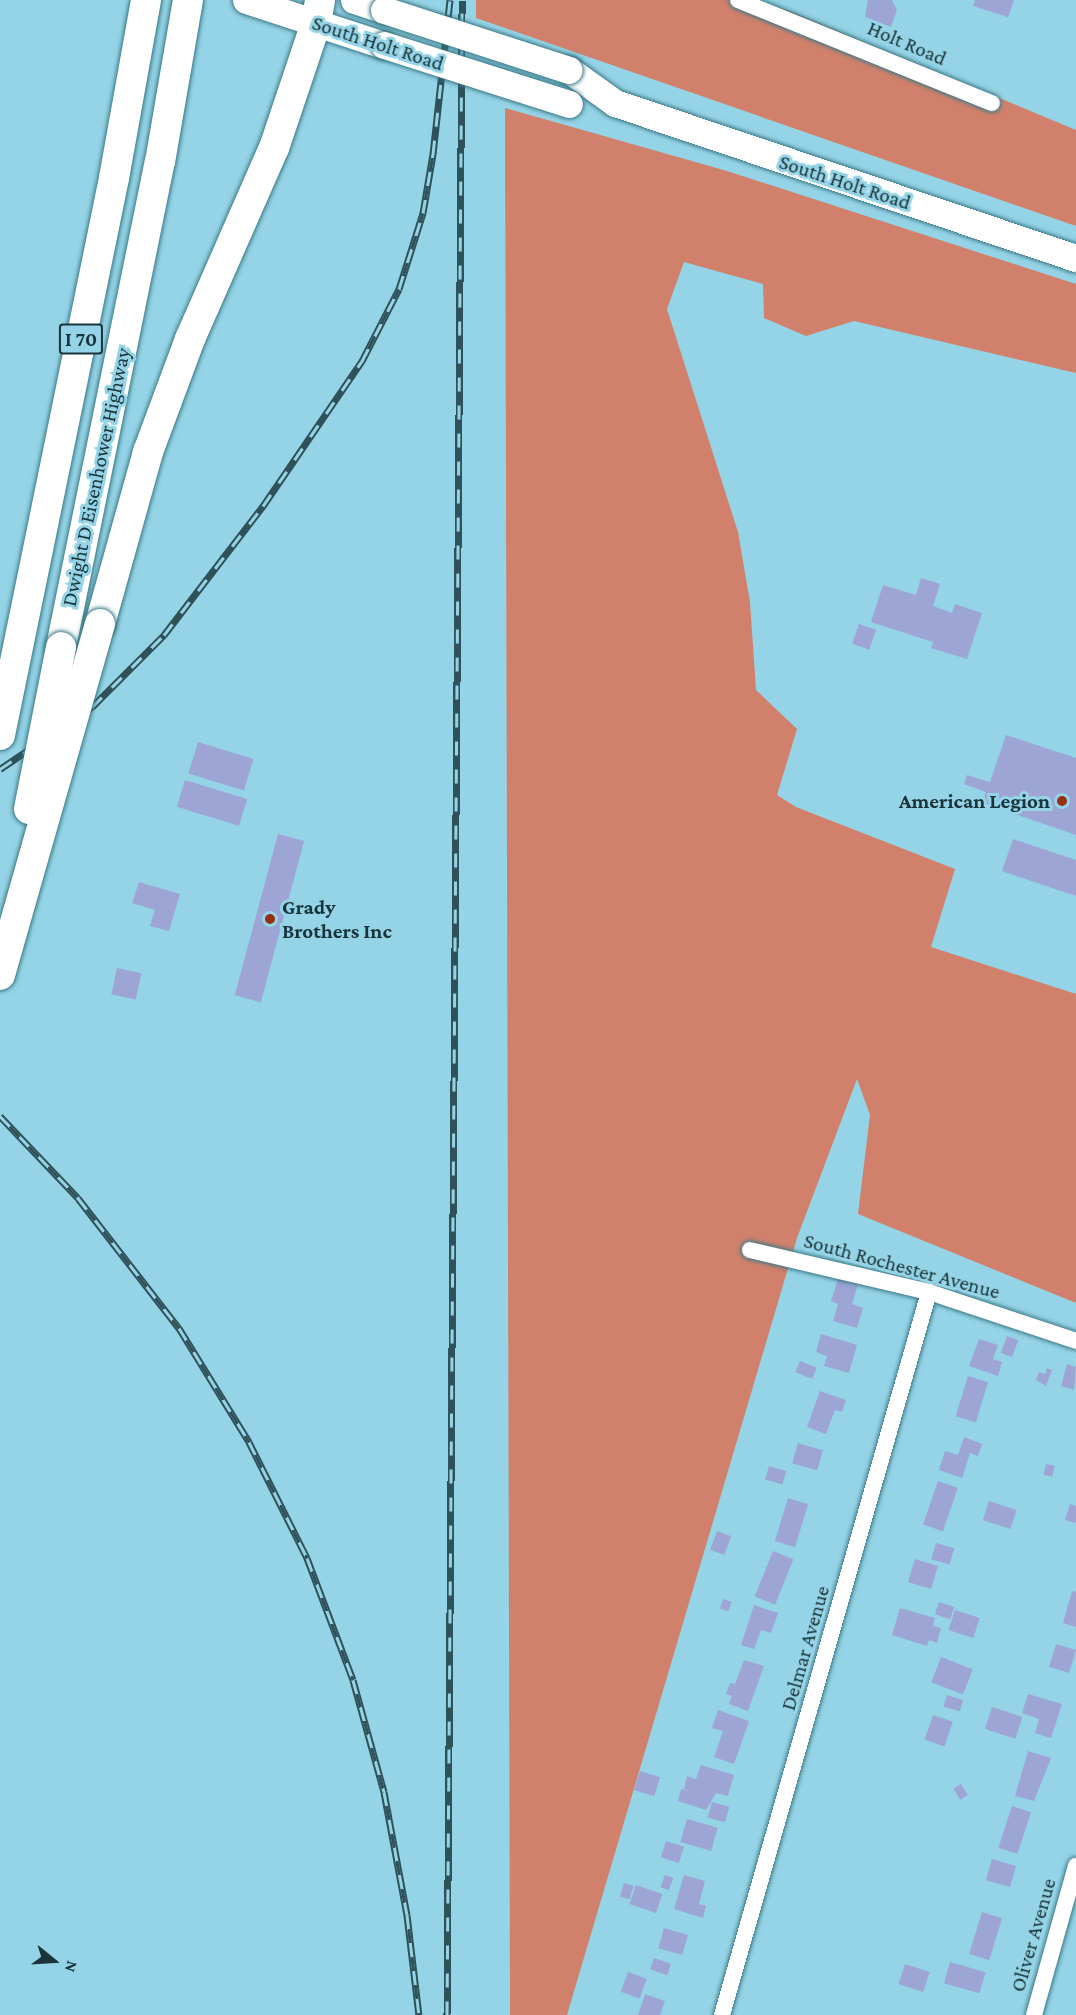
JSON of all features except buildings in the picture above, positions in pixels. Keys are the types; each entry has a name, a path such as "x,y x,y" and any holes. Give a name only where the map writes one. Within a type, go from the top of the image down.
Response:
{"highway":[{"name":"Dwight D Eisenhower Highway","path":"0,735 114,178 146,0"},
{"name":"Dwight D Eisenhower Highway","path":"0,953 160,162 188,0"},
{"path":"0,975 147,453 190,339 274,148 318,11"}],"main road":[{"name":"South Holt Road","path":"354,0 569,70 615,103 1076,258"},
{"name":"South Holt Road","path":"251,2 318,11 384,45 569,104 615,103"}],"street":[{"name":"Holt Road","path":"738,0 782,7 992,103"},
{"name":"South Rochester Avenue","path":"750,1250 929,1292 1076,1341"},
{"name":"Delmar Avenue","path":"722,2015 929,1292"},
{"name":"Oliver Avenue","path":"1034,2015 1076,1866"}],"shaded area":[{"path":"476,0 753,0 790,11 1076,130 1076,226 476,18"},
{"path":"505,108 727,171 1076,284 1076,373 854,321 806,336 764,318 763,284 684,262 667,309 738,532 750,602 756,690 797,729 777,795 796,807 955,869 931,947 1076,994 1076,1303 858,1214 870,1115 857,1079 797,1238 567,2015 510,2015"}],"railway":[{"path":"0,769 92,707 164,635 263,506 362,361 399,289 423,213 433,154 450,0"},
{"path":"447,2015 462,0"},
{"path":"0,1116 78,1198 179,1328 249,1442 307,1558 353,1680 384,1792 407,1915 419,2015"}],"place":[{"name":"American Legion","path":"1062,801"},
{"name":"Grady Brothers Inc","path":"270,919"}]}
